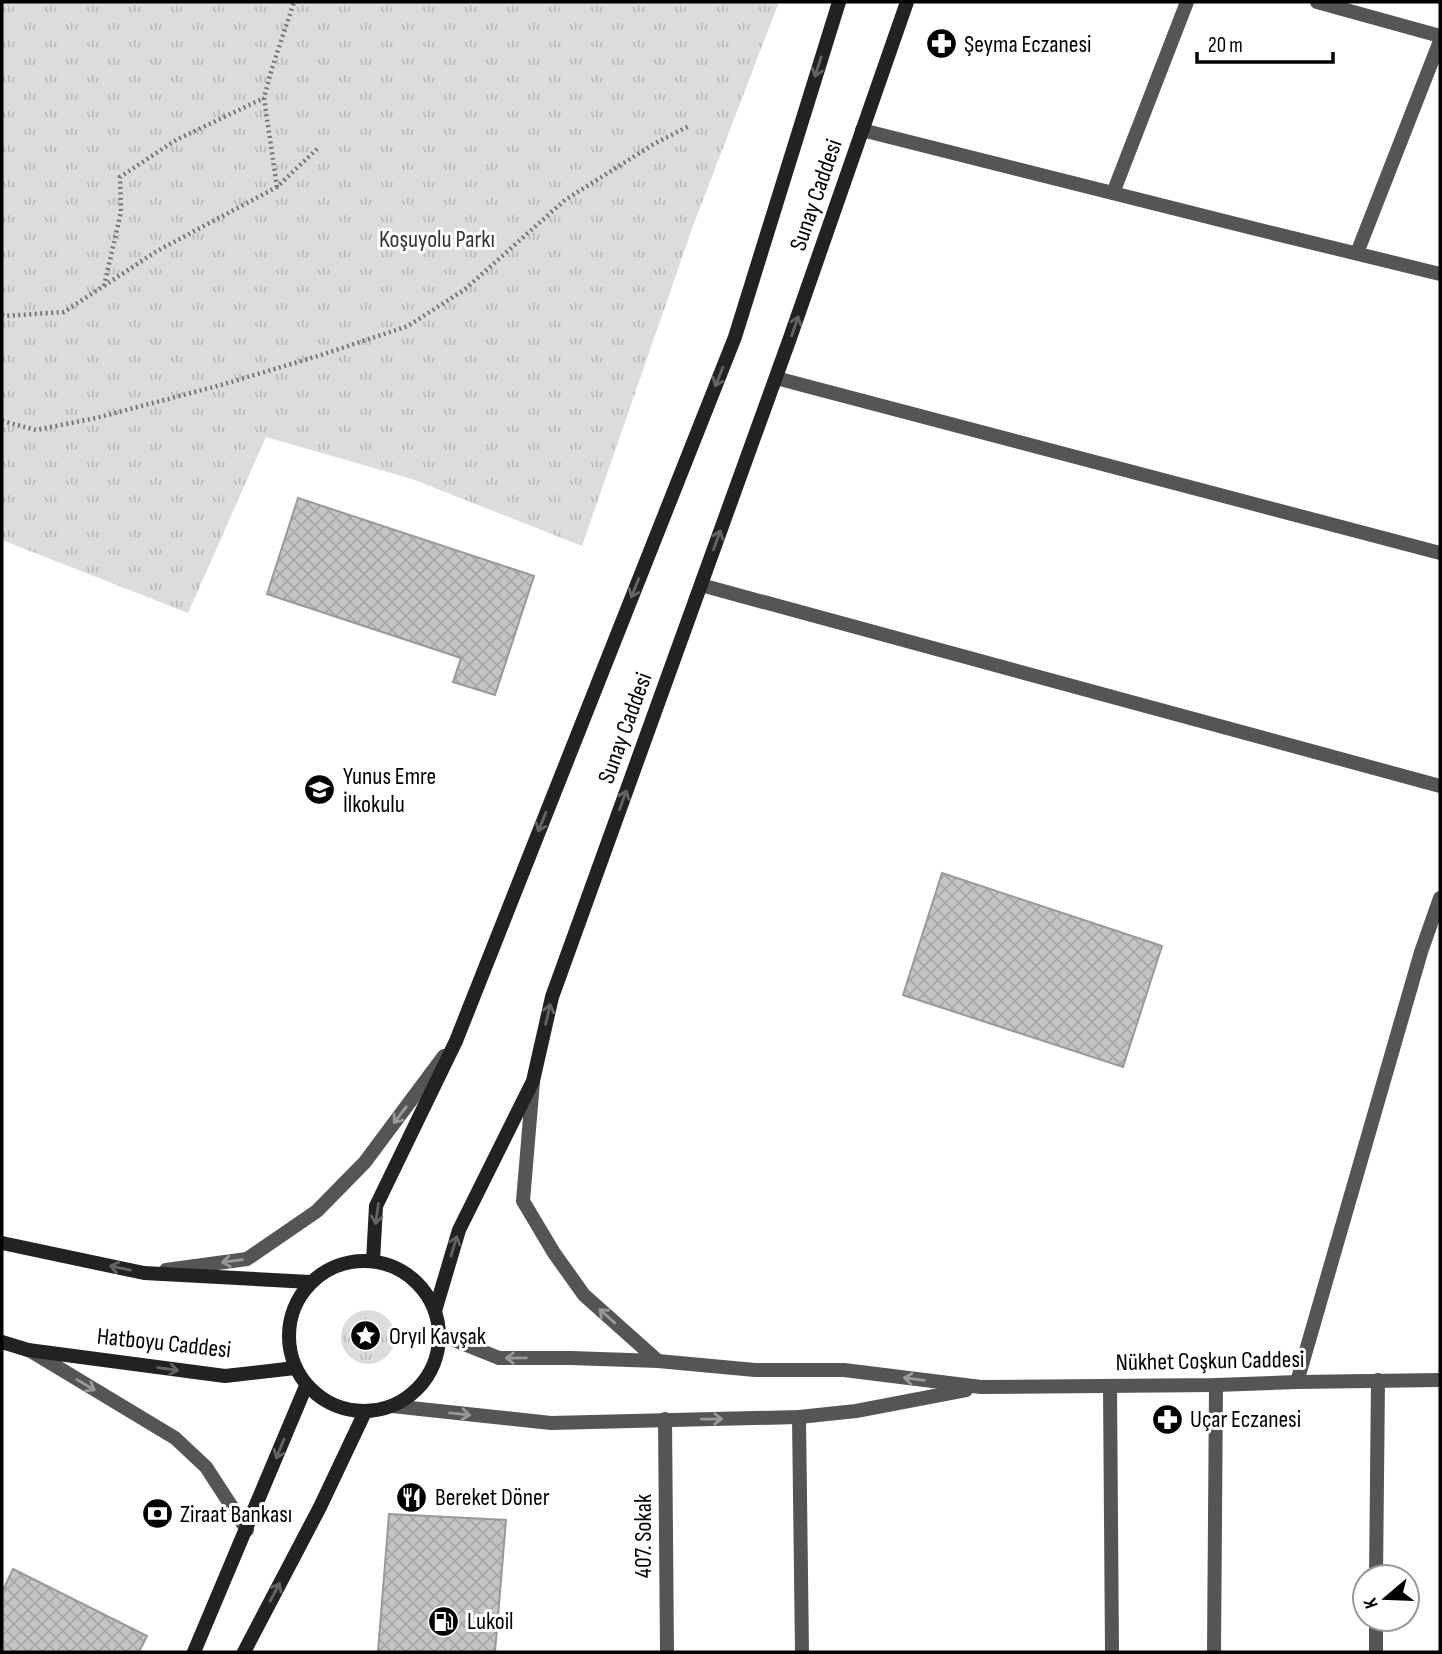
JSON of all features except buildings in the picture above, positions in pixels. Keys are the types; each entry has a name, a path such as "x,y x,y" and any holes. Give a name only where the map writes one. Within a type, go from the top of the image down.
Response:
{"main road":[{"name":"Sunay Caddesi","path":"373,1261 376,1206 456,1041 735,337 839,2"},
{"name":"Sunay Caddesi","path":"533,1081 552,997 776,378 907,2"},
{"path":"435,1311 459,1230 533,1081"},
{"path":"2,1243 144,1273 310,1282"},
{"path":"350,1261 373,1261 394,1266 411,1277 425,1292 435,1311 439,1334 436,1357 427,1378 412,1395 392,1406 365,1412 352,1411 328,1403 306,1386 295,1368 289,1346 289,1322 296,1300 310,1282 329,1268 350,1261"},
{"name":"Hatboyu Caddesi","path":"2,1342 28,1350 225,1376 295,1368"},
{"path":"194,1652 306,1386"},
{"path":"244,1652 320,1507 365,1412"}],"street":[{"path":"1113,193 1187,2"},
{"path":"1317,2 1440,38 1357,253"},
{"path":"862,130 1440,274"},
{"path":"776,378 1440,553"},
{"path":"701,585 1440,786"},
{"path":"1297,1382 1417,965 1440,898"},
{"path":"144,1273 247,1259 317,1211 365,1162 456,1041"},
{"name":"Sunay Caddesi","path":"533,1081 523,1201 554,1253 584,1295 658,1362"},
{"path":"439,1334 499,1358 571,1357 755,1370 844,1370 981,1387"},
{"path":"28,1350 175,1438 206,1467 247,1530"},
{"path":"1376,1563 1378,1380"},
{"name":"Nükhet Coşkun Caddesi","path":"981,1387 1440,1380"},
{"path":"1214,1652 1216,1385"},
{"path":"1110,1386 1112,1652"},
{"path":"392,1406 551,1423 799,1417 856,1411 981,1387"},
{"path":"799,1417 802,1652"},
{"name":"407. Sokak","path":"665,1419 667,1652"},
{"path":"1376,1633 1376,1652"}],"path":[{"path":"277,187 264,98 294,2"},
{"path":"104,286 121,212 121,177 176,140 264,98"},
{"path":"2,421 36,430 96,418 221,385 408,326 464,290 565,200 654,144 689,126"},
{"path":"2,314 65,312 157,251 277,187 318,148"}],"green space":[{"name":"Koşuyolu Parkı","path":"2,2 779,2 693,226 582,546 412,479 266,437 188,613 2,540"},
{"path":"368,1310 387,1318 395,1337 387,1356 368,1364 349,1356 341,1337 349,1318"}],"place":[{"name":"Şeyma Eczanesi","path":"941,44"},
{"name":"Yunus Emre İlkokulu","path":"320,790"},
{"name":"Oryıl Kavşak","path":"366,1336"},
{"name":"Uçar Eczanesi","path":"1167,1419"},
{"name":"Bereket Döner","path":"412,1497"},
{"name":"Ziraat Bankası","path":"157,1514"},
{"name":"Lukoil","path":"444,1621"}]}
